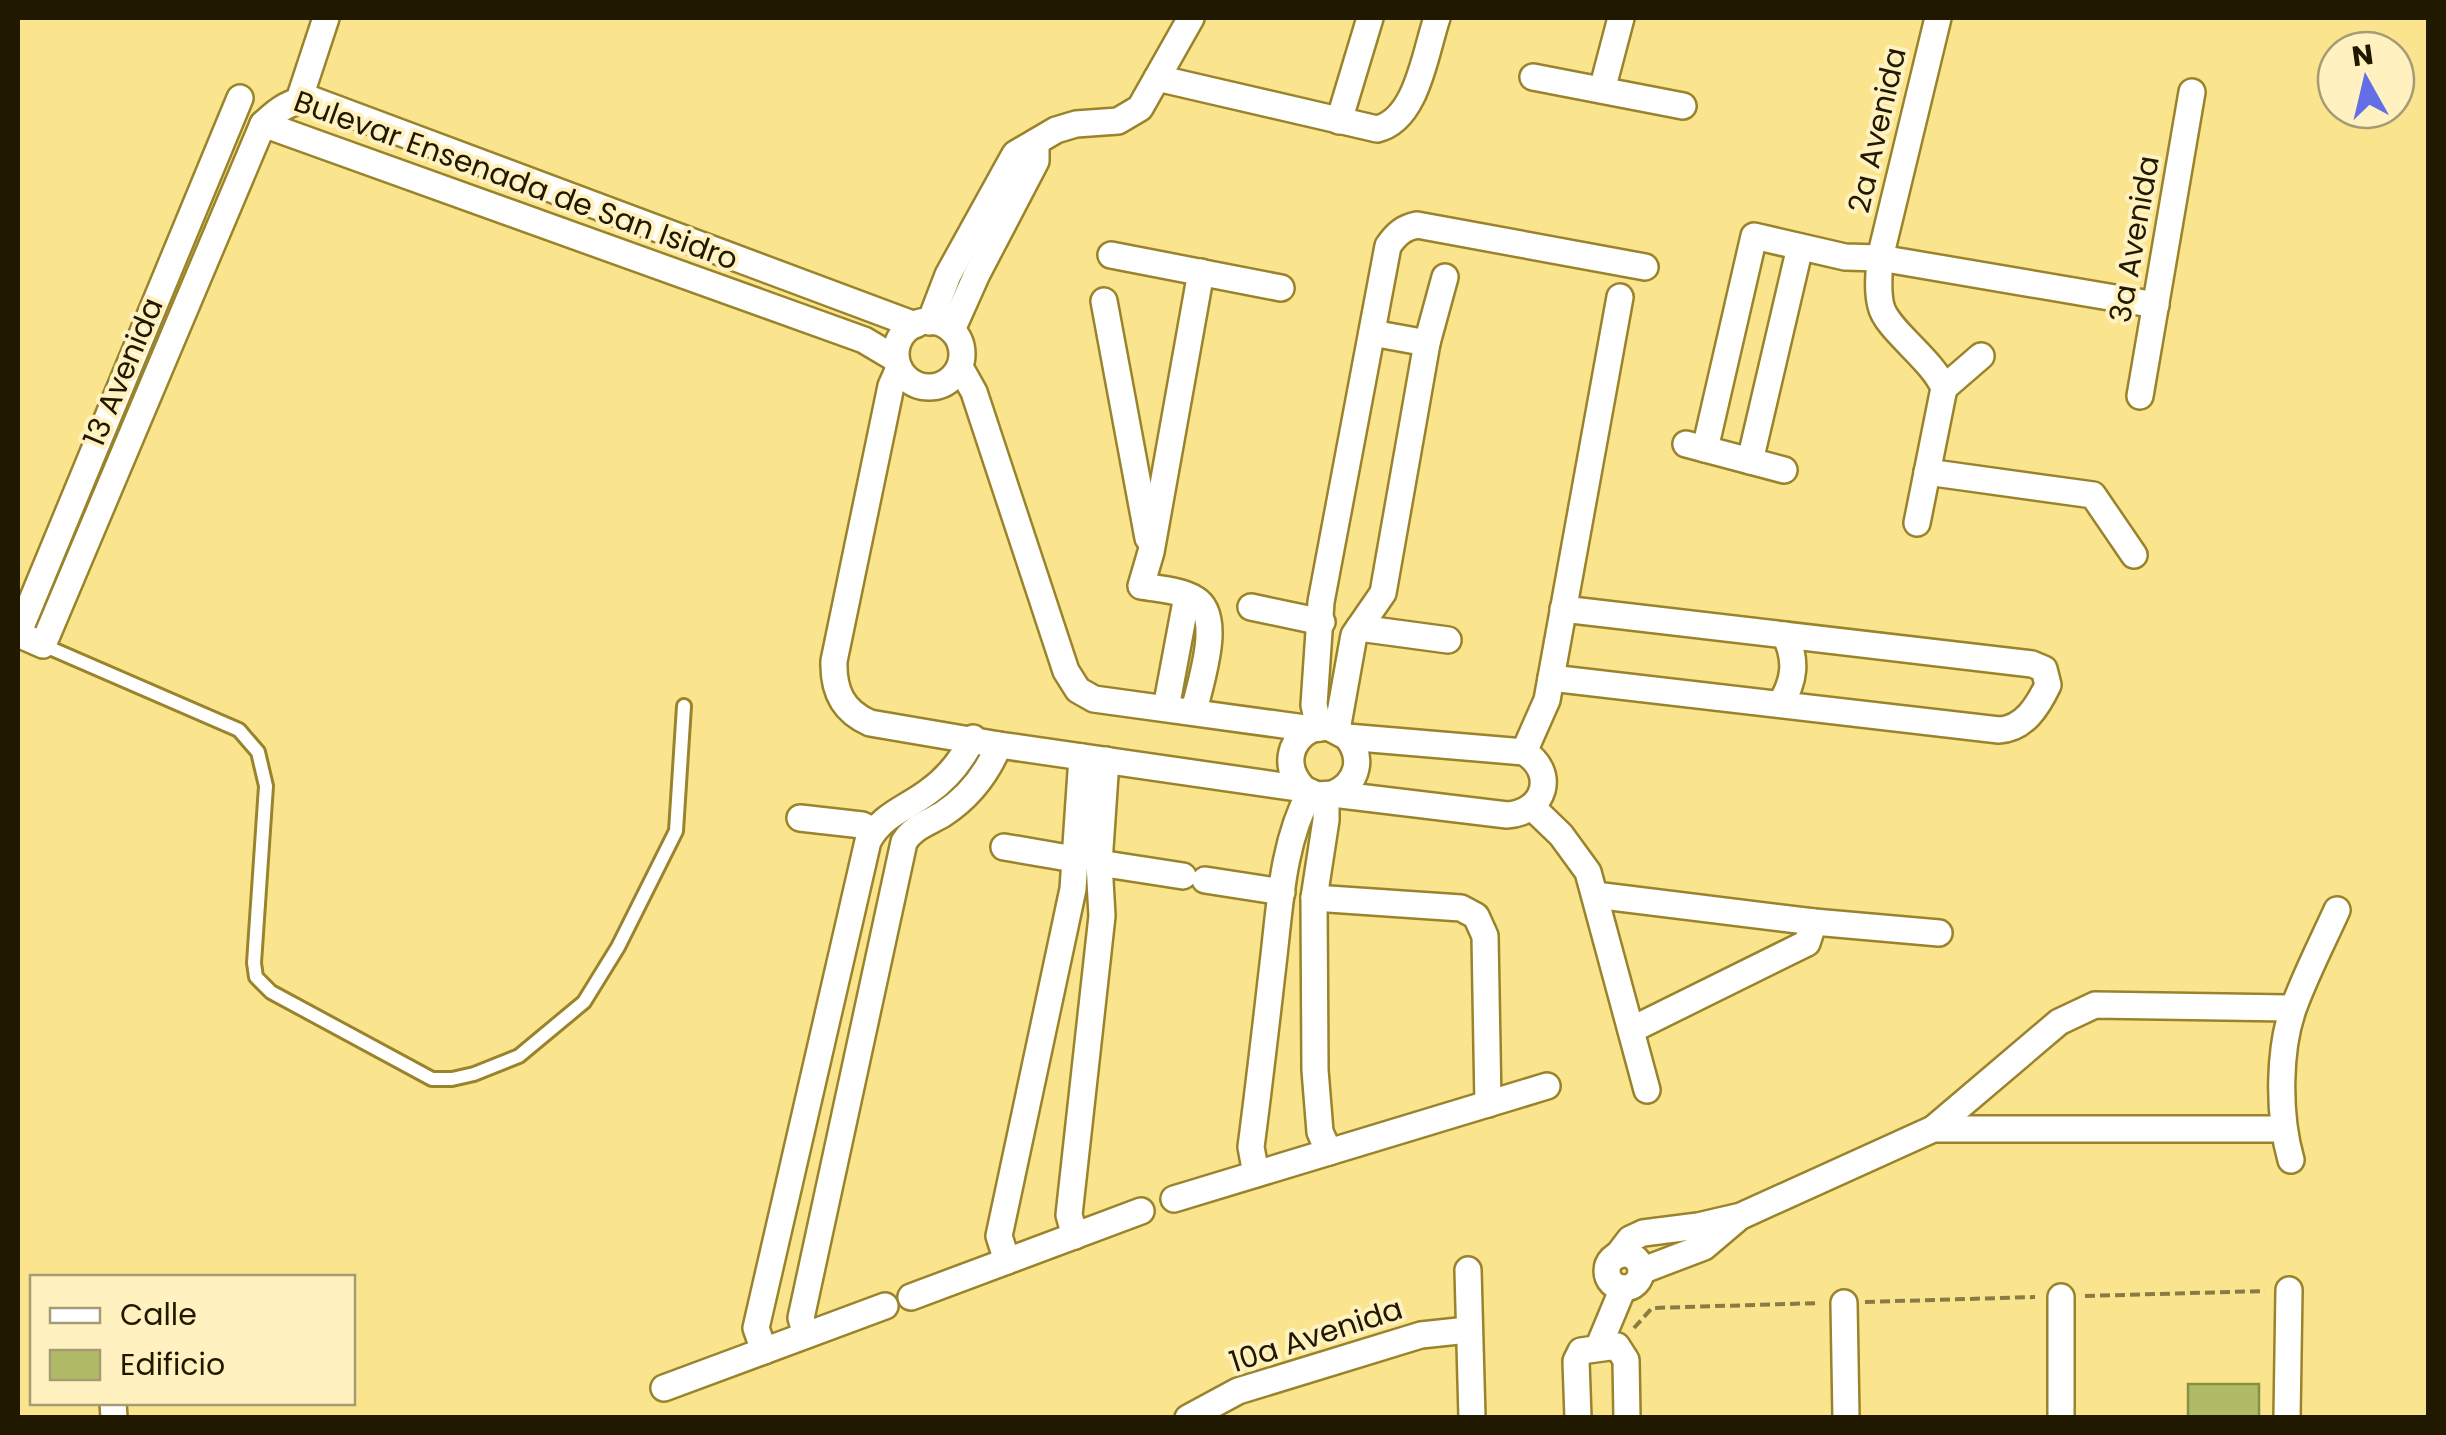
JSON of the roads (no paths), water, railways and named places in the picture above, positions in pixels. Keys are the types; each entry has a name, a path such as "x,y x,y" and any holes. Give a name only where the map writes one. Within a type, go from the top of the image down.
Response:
{"street":[{"path":"299,100 326,18"},
{"path":"960,367 974,392 1070,681 1094,699 1329,731 1524,752 1536,759 1544,778 1539,799 1524,812 1507,815 998,745 870,723 847,708 835,686 834,661 902,335 932,326 977,274 1036,161 1036,142 1066,127 1130,116 1147,99 1191,18"},
{"path":"1340,120 1370,18"},
{"path":"1156,78 1377,130 1403,115 1436,18"},
{"path":"1602,90 1621,18"},
{"name":"2a Avenida","path":"1938,18 1880,258 1881,311 1938,372 1944,388"},
{"path":"1533,77 1683,106"},
{"name":"3a Avenida","path":"2140,396 2192,92"},
{"path":"43,645 18,634 240,98"},
{"name":"Bulevar Ensenada de San Isidro","path":"898,363 864,340 263,124 282,106 314,100 932,326"},
{"path":"337,148 348,113"},
{"name":"13 Avenida","path":"43,645 263,124"},
{"path":"1256,1174 1251,1147 1288,849 1300,811 1318,792 1347,786 1356,773 1358,758 1329,731 1314,705 1314,674 1321,602 1388,246 1399,232 1417,226 1645,266"},
{"path":"1784,470 1695,447 1754,236 1845,257 1880,258 2156,304"},
{"path":"1750,461 1800,247"},
{"path":"1111,255 1280,288"},
{"path":"1194,711 1210,623 1200,602 1141,586 1151,552 1201,272"},
{"path":"1329,731 1354,635 1383,593 1426,343 1444,277"},
{"path":"1524,752 1547,700 1620,297"},
{"path":"1104,301 1151,552"},
{"path":"898,363 910,381 926,388 950,380 960,367 962,351 932,326"},
{"path":"1372,334 1426,343"},
{"path":"1917,523 1944,388 1981,356"},
{"path":"1927,472 2093,496 2134,555"},
{"path":"1166,708 1188,596"},
{"path":"1251,607 1322,622"},
{"path":"1551,678 2005,730 2024,721 2048,685 2044,669 2032,664 1563,609"},
{"path":"1359,628 1448,640"},
{"path":"1780,704 1794,671 1791,646 1785,635"},
{"path":"1328,1152 1320,1132 1315,1070 1314,898 1326,820 1318,792 1293,776 1291,752 1299,738 1329,731"},
{"path":"764,1351 756,1328 865,851 874,831 892,814 940,783 957,766 973,738"},
{"path":"806,1335 801,1318 904,842 911,832 968,794 986,771 998,745"},
{"path":"1075,1236 1069,1215 1102,916 1087,861 1094,759"},
{"path":"1532,806 1562,835 1588,872 1648,1090"},
{"path":"800,818 862,825 874,831"},
{"path":"1004,847 1282,892"},
{"path":"1007,1261 999,1236 1074,889 1087,861"},
{"path":"1595,895 1939,933"},
{"path":"1314,898 1461,908 1476,916 1485,936 1488,1104"},
{"path":"2291,1160 2282,1129 2281,1082 2292,1008 2337,910"},
{"path":"1631,1030 1807,943 1814,922"},
{"path":"1607,1347 1632,1279 1632,1257 1617,1256 1630,1240 1643,1233 1740,1216 1933,1129 2059,1022 2095,1005 2292,1008"},
{"path":"1174,1199 1547,1086"},
{"path":"1933,1129 2282,1129"},
{"path":"910,1296 1140,1212"},
{"path":"1632,1279 1704,1247 1740,1216"},
{"path":"1468,1270 1472,1418"},
{"path":"2286,1418 2289,1290"},
{"path":"2061,1296 2061,1418"},
{"path":"1844,1303 1846,1418"},
{"path":"664,1388 885,1306"},
{"name":"10a Avenida","path":"1188,1418 1256,1385 1422,1335 1468,1330"},
{"path":"1578,1418 1576,1361 1581,1352 1607,1347 1626,1360 1627,1418"}],"lane":[{"path":"43,645 239,730 258,752 266,786 256,977 271,992 432,1078 452,1080 519,1056 584,1002 618,947 676,830 684,706"}]}
